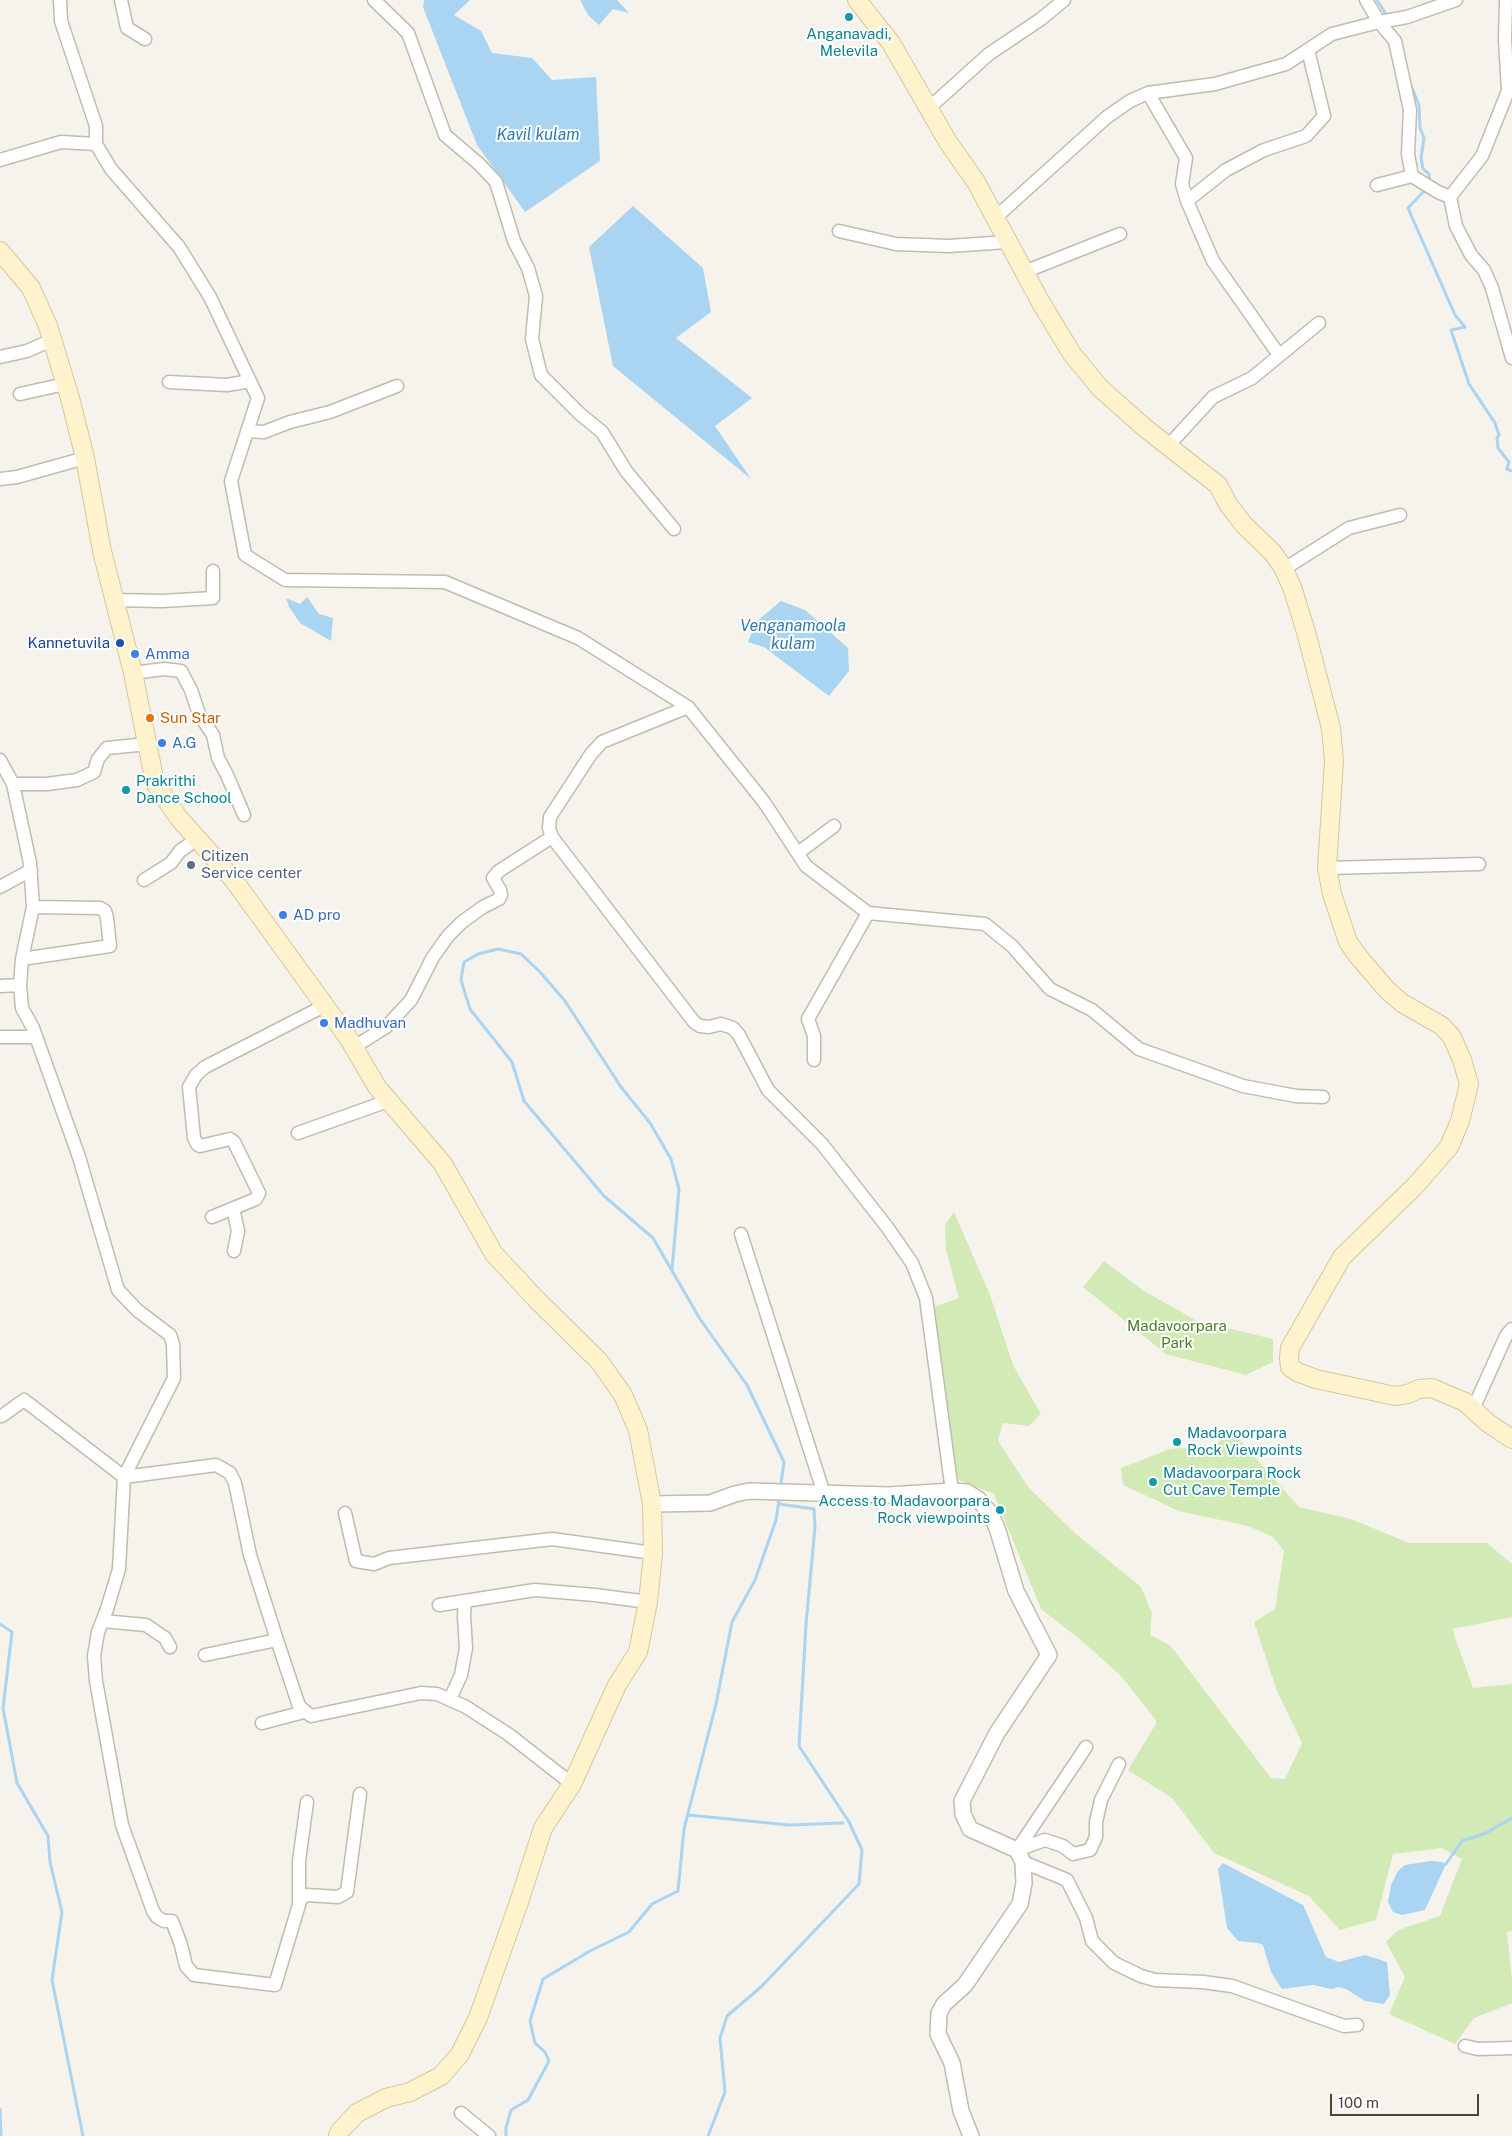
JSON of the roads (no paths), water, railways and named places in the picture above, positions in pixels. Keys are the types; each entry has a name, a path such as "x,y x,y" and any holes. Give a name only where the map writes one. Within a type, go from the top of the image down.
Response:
{"main road":[{"path":"857,0 891,43 948,142 976,182 1007,242 1054,326 1072,354 1100,388 1145,428 1218,485 1228,504 1244,525 1273,553 1284,569 1304,624 1331,728 1334,761 1327,868 1335,903 1348,942 1387,990 1402,1003 1442,1026 1452,1037 1462,1060 1469,1084 1460,1122 1450,1147 1415,1186 1342,1257 1290,1348 1290,1367 1297,1372 1316,1379 1394,1396 1408,1394 1419,1389 1432,1388 1452,1396 1473,1409 1512,1439"},
{"path":"0,252 31,288 48,326 65,384 85,458 102,550 133,673 155,783 178,817 233,879 354,1047 377,1087 410,1127 430,1146 443,1164 494,1254 536,1300 591,1353 623,1395 638,1430 652,1504 653,1554 648,1602 638,1652 617,1685 572,1784 543,1828 478,2018 460,2054 441,2076 410,2092 386,2098 357,2113 340,2131 338,2136"}],"street":[{"path":"60,0 61,22 96,126 96,144 111,169 179,247 210,297 258,398 231,481 245,555 285,580 446,582 578,638 688,707 764,802 806,866 868,913 985,924 1012,946 1050,990 1092,1010 1139,1049 1243,1086 1296,1096 1323,1097"},
{"path":"121,0 127,28 145,39"},
{"path":"374,0 408,34 445,135 479,164 496,182 514,241 528,268 536,296 532,339 541,375 580,414 602,432 626,470 674,530"},
{"path":"929,108 989,54 1041,19 1064,0"},
{"path":"1366,0 1379,22 1395,41 1411,125 1408,154 1412,176"},
{"path":"995,218 1107,117 1130,101 1148,93 1215,84 1261,72 1286,64 1332,34 1379,22 1407,18 1456,0"},
{"path":"1506,0 1504,40 1508,91 1482,156 1450,197 1456,226 1471,255 1484,270 1492,288 1512,358"},
{"path":"1187,201 1226,170 1264,150 1306,136 1324,116 1308,50"},
{"path":"1148,93 1186,158 1182,184 1187,201 1213,261 1279,355"},
{"path":"0,160 60,142 96,144"},
{"path":"1377,185 1412,176 1450,197"},
{"path":"839,231 896,244 949,246 1007,242"},
{"path":"1024,272 1120,234"},
{"path":"1169,445 1213,397 1252,378 1319,323"},
{"path":"0,357 26,351 52,340"},
{"path":"169,382 227,385 250,381"},
{"path":"20,394 65,384"},
{"path":"247,431 264,432 290,422 330,412 397,386"},
{"path":"0,479 17,477 85,458"},
{"path":"1284,569 1349,528 1400,515"},
{"path":"114,600 162,601 213,598 214,571"},
{"path":"133,673 164,669 182,671 199,714 213,735 218,758 244,815"},
{"path":"688,707 602,742 591,754 550,817 549,828 552,837 694,1022 700,1026 709,1027 721,1024 733,1028 740,1035 768,1090 822,1144 912,1263 926,1298 952,1491"},
{"path":"13,784 47,784 77,780 94,772 98,759 108,748 147,744"},
{"path":"0,760 13,784 31,870 33,907 22,959 20,985 22,1008 36,1037 79,1157 118,1290 137,1310 170,1335 173,1344 174,1378 124,1477 119,1568 98,1632 94,1656 96,1680 122,1825 153,1911 157,1917 164,1921 172,1921 186,1966 194,1975 275,1985 282,1967 299,1902 299,1861 307,1802"},
{"path":"798,853 834,826"},
{"path":"354,1047 386,1027 411,1000 434,957 448,936 462,922 483,907 499,899 501,895 500,890 494,878 499,871 552,837"},
{"path":"144,880 171,863 180,851 198,838"},
{"path":"1327,868 1479,864"},
{"path":"0,887 31,870"},
{"path":"22,959 110,946 107,918 105,911 100,908 33,907"},
{"path":"814,1060 814,1036 808,1019 868,913"},
{"path":"0,986 20,985"},
{"path":"212,1216 258,1198 258,1191 234,1142 230,1139 200,1146 197,1144 194,1138 189,1087 196,1075 205,1067 324,1006"},
{"path":"0,1037 36,1037"},
{"path":"298,1133 388,1101"},
{"path":"233,1208 238,1231 234,1251"},
{"path":"741,1234 824,1494"},
{"path":"1473,1409 1506,1336 1512,1330"},
{"path":"2,1416 24,1400 124,1477 216,1465 230,1473 235,1483 251,1562 299,1706 304,1712 311,1716 321,1715 429,1692 450,1699 508,1734 572,1784"},
{"path":"652,1504 710,1503 749,1491 888,1495 952,1491 968,1492 978,1499 990,1513 997,1528 1016,1591 1049,1654 997,1732 962,1801 963,1814 970,1828 1067,1880 1086,1918 1092,1941 1114,1963 1141,1976 1155,1980 1203,1982 1232,1986 1344,2026 1357,2025"},
{"path":"345,1514 356,1561 374,1564 389,1558 552,1538 653,1554"},
{"path":"439,1605 535,1590 595,1594 648,1602"},
{"path":"450,1699 461,1675 466,1648 464,1616 466,1601"},
{"path":"103,1621 146,1625 165,1638 170,1647"},
{"path":"206,1655 277,1640"},
{"path":"262,1723 304,1712"},
{"path":"971,2136 961,2111 952,2063 938,2034 939,2013 944,2004 964,1985 1020,1904 1024,1883 1020,1856 1086,1747"},
{"path":"1020,1856 1045,1840 1063,1846 1073,1854 1090,1850 1096,1837 1096,1822 1101,1800 1119,1764"},
{"path":"299,1902 301,1898 307,1895 334,1897 347,1892 360,1794"},
{"path":"1465,2046 1478,2049 1512,2048"},
{"path":"461,2113 489,2136"}],"water":[{"name":"Kavil kulam","path":"424,0 470,0 454,15 481,31 492,53 532,58 552,80 596,77 600,161 525,212 477,145 423,7"},
{"path":"580,0 617,0 629,13 613,9 599,25 588,15"},
{"path":"633,206 703,268 711,312 676,338 752,398 715,426 751,479 613,366 589,247"},
{"path":"307,597 319,614 333,618 331,641 300,623 289,607 286,598 300,604"},
{"name":"Venganamoola kulam","path":"781,601 805,610 848,648 849,671 829,696 764,647 748,642 756,622"},
{"path":"1431,1861 1446,1864 1425,1910 1402,1915 1393,1912 1388,1902 1391,1885 1398,1871 1405,1865"},
{"path":"1223,1863 1303,1905 1326,1957 1339,1962 1365,1955 1387,1962 1390,1995 1384,2004 1365,2001 1346,1989 1338,1987 1332,1989 1313,1985 1282,1989 1271,1972 1263,1945 1238,1941 1227,1928 1218,1869"}],"waterway":[{"path":"1377,0 1387,16"},
{"path":"1409,81 1419,105 1420,128 1424,138 1421,158 1423,169 1429,174 1430,183"},
{"path":"1426,189 1408,208 1455,315 1465,327 1451,330 1469,384 1495,423 1499,435 1497,438 1498,448 1509,462 1507,469 1512,471"},
{"path":"672,1270 679,1189 671,1159 650,1123 621,1087 565,1001 540,972 521,954 498,949 478,954 464,962 461,980 470,1009 512,1062 524,1101 604,1196 653,1238 700,1319 747,1385 784,1462 781,1483"},
{"path":"506,2136 506,2128 511,2110 528,2100 549,2061 545,2052 535,2043 530,2021 543,1979 590,1951 629,1932 652,1904 678,1891 684,1829 716,1704 732,1622 755,1580 776,1520 779,1500"},
{"path":"708,2136 725,2092 720,2038 727,2016 761,1987 859,1884 862,1850 849,1822 799,1746 806,1624 815,1527 814,1509 779,1504"},
{"path":"0,1624 12,1632 3,1708 17,1783 48,1836 50,1862 62,1912 52,1980 83,2136"},
{"path":"688,1815 789,1825 843,1823"},
{"path":"1446,1864 1462,1841 1486,1833 1512,1818"},
{"path":"0,2109 1,2136"}],"place":[{"name":"Anganavadi, Melevila","path":"849,17"},
{"name":"Kannetuvila","path":"120,643"},
{"name":"Amma","path":"135,654"},
{"name":"Sun Star","path":"150,718"},
{"name":"A.G","path":"162,743"},
{"name":"Prakrithi Dance School","path":"126,790"},
{"name":"Citizen Service center","path":"191,865"},
{"name":"AD pro","path":"283,915"},
{"name":"Madhuvan","path":"324,1023"},
{"name":"Madavoorpara Rock Viewpoints","path":"1177,1442"},
{"name":"Madavoorpara Rock Cut Cave Temple","path":"1153,1482"},
{"name":"Access to Madavoorpara Rock viewpoints","path":"1000,1510"}],"park label":[{"name":"Madavoorpara Park","path":"1177,1334"}]}
